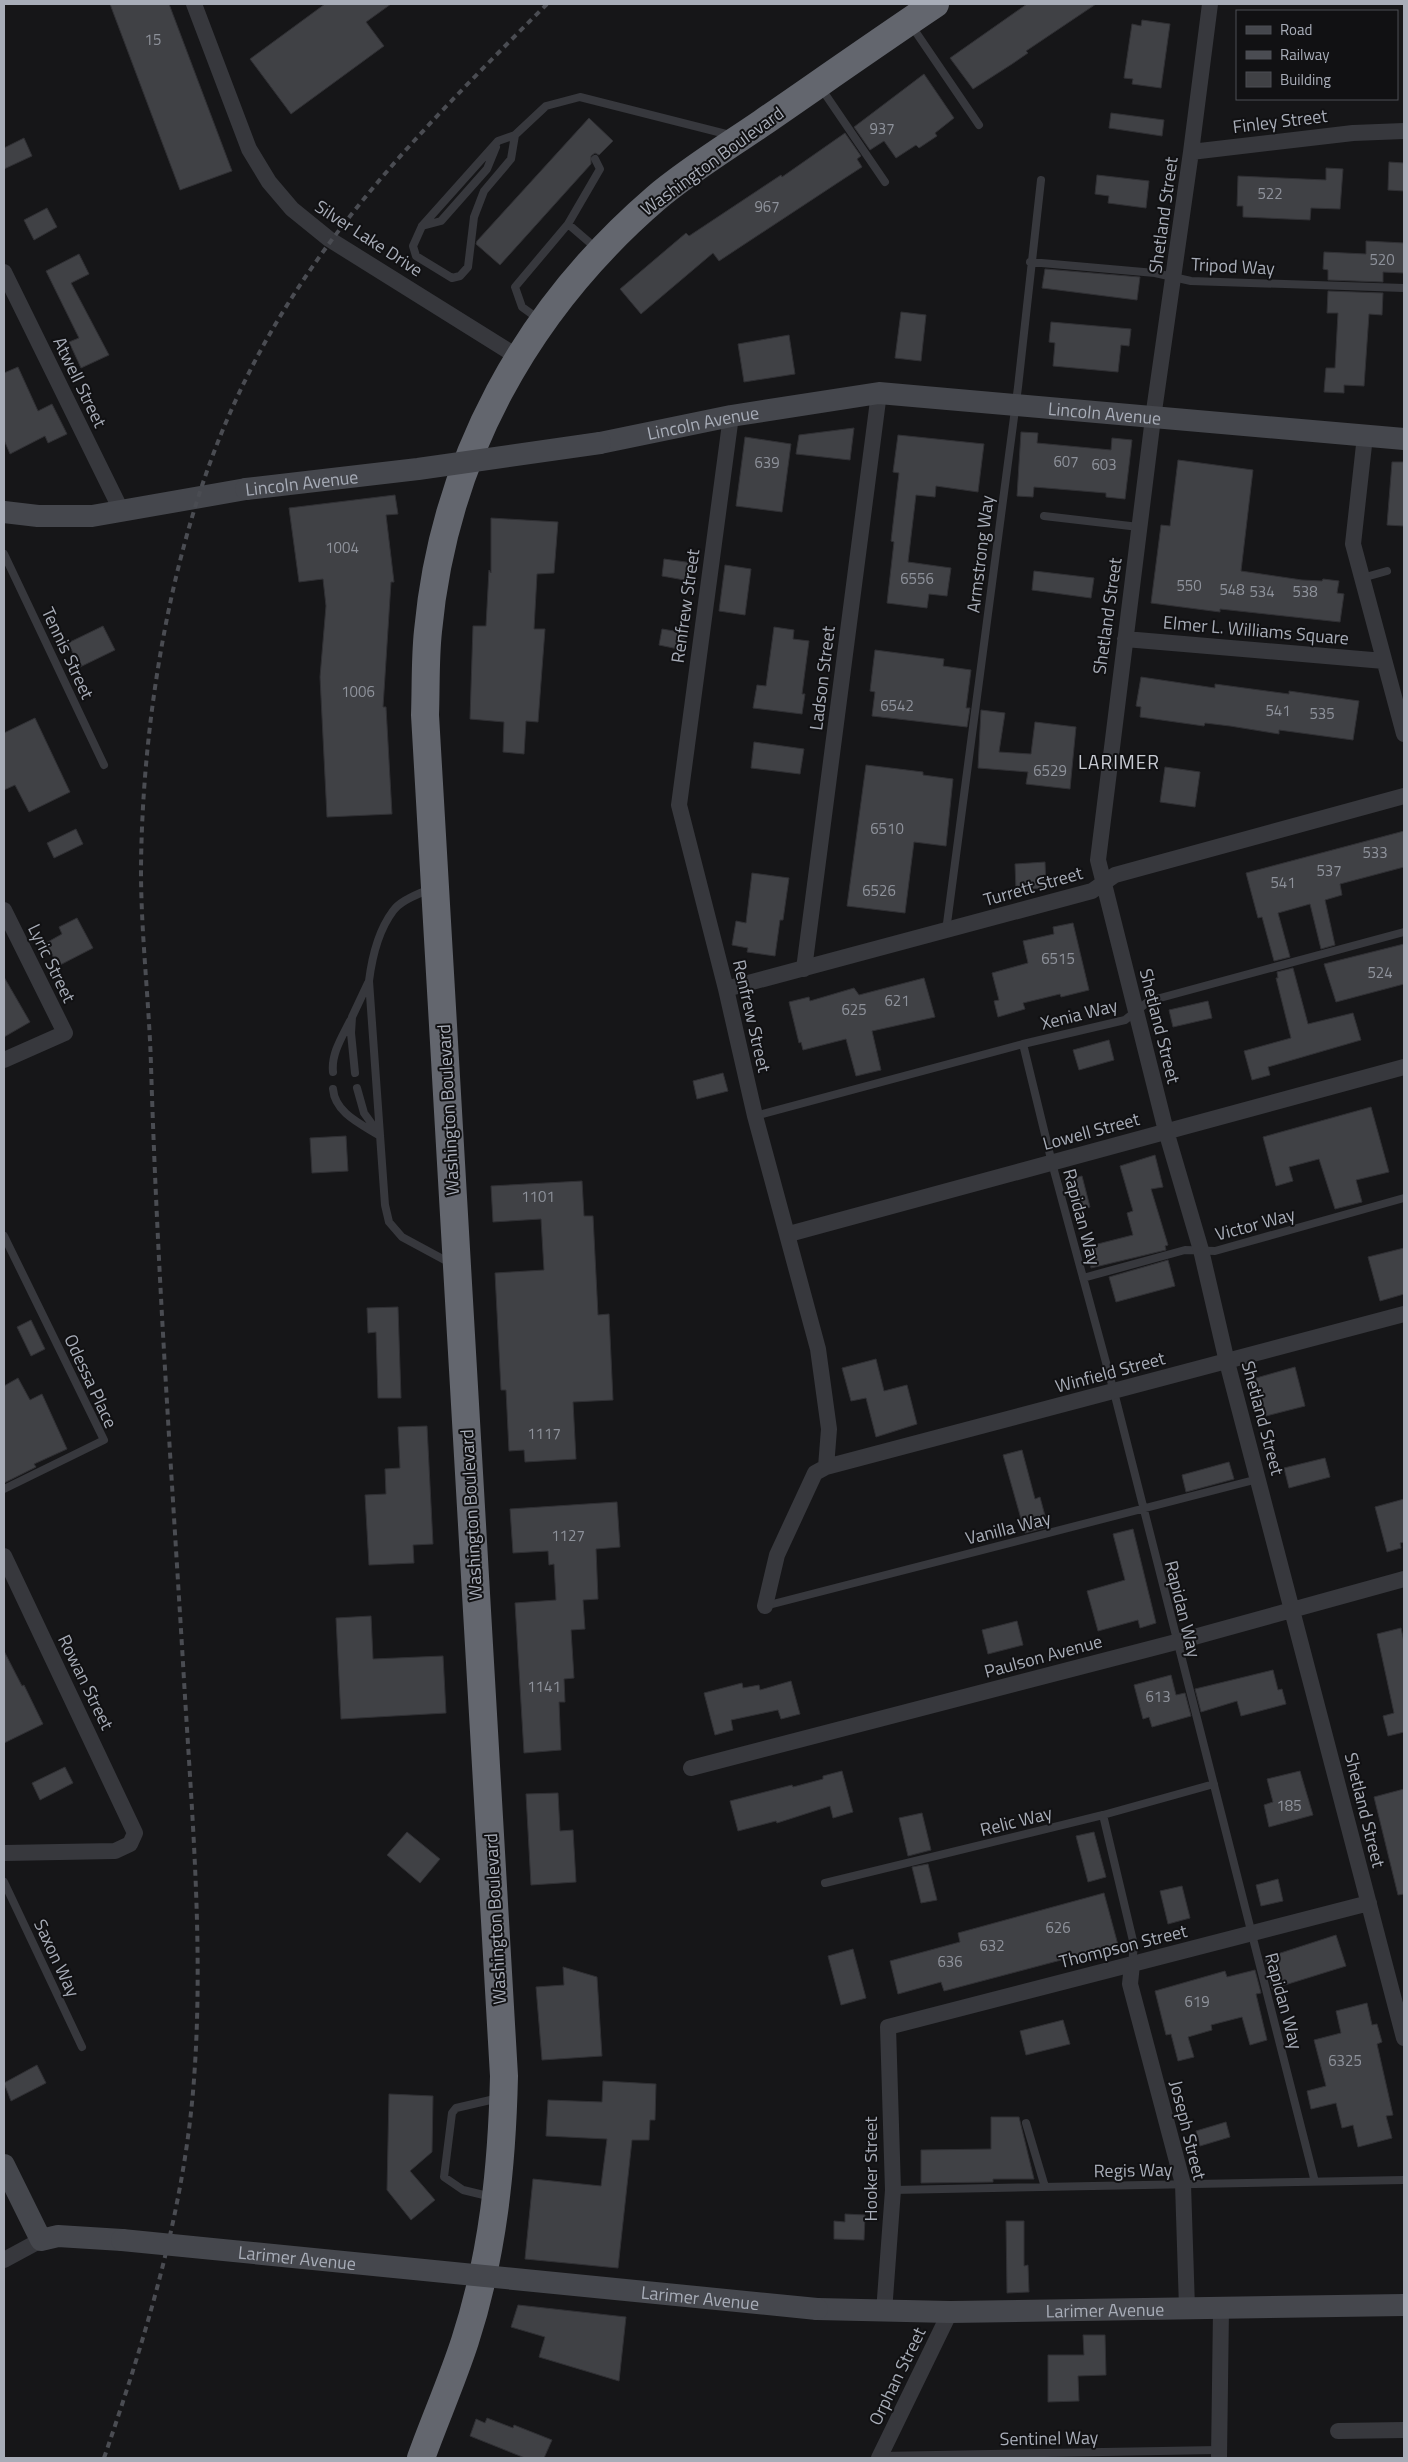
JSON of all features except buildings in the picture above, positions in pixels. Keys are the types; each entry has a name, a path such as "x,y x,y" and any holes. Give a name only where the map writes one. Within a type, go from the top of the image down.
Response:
{"highway":[{"name":"Washington Boulevard","path":"421,2458 465,2342 477,2301 488,2252 501,2159 503,2097 426,715 428,631 442,545 465,467 483,423 518,357 542,321 600,251 658,197 740,138 935,4"},
{"name":"Washington Boulevard","path":"410,2458 434,2421"}],"street":[{"name":"Silver Lake Drive","path":"194,4 249,149 269,182 286,203 329,239 518,357"},
{"name":"Shetland Street","path":"1210,4 1153,418 1098,860 1166,1132 1201,1250 1227,1362 1404,2038"},
{"name":"Finley Street","path":"1191,152 1353,133 1404,131"},
{"name":"Atwell Street","path":"4,272 121,510"},
{"name":"Lincoln Avenue","path":"4,512 38,516 92,516 246,489 418,469 600,443 730,416 879,393 1404,439"},
{"name":"Ladson Street","path":"804,969 879,393"},
{"name":"Renfrew Street","path":"730,416 679,805 726,989 755,1116 789,1234 818,1349 829,1429 826,1467"},
{"path":"1365,436 1352,544 1404,734"},
{"name":"Elmer L. Williams Square","path":"1125,639 1384,661"},
{"name":"Turrett Street","path":"726,989 1092,891 1115,875 1404,796"},
{"name":"Lyric Street","path":"4,910 65,1033 4,1060"},
{"name":"Lowell Street","path":"789,1234 1404,1067"},
{"name":"Winfield Street","path":"826,1467 1404,1314"},
{"path":"765,1606 776,1555 815,1472 826,1467"},
{"name":"Rowan Street","path":"4,1556 133,1825 135,1833 130,1844 116,1851 4,1853"},
{"name":"Paulson Avenue","path":"690,1768 1176,1642 1404,1579"},
{"name":"Thompson Street","path":"888,2027 1369,1903"},
{"name":"Joseph Street","path":"1132,1964 1130,1984 1183,2184 1186,2308"},
{"name":"Hooker Street","path":"884,2312 893,2190 888,2027"},
{"path":"4,2165 42,2240"},
{"name":"Larimer Avenue","path":"4,2260 42,2240 58,2236 122,2240 817,2309 950,2312 1404,2305"},
{"path":"1219,2454 1221,2309"},
{"name":"Orphan Street","path":"880,2457 950,2312"},
{"path":"1338,2430 1404,2430"}],"lane":[{"path":"908,22 979,125"},
{"path":"818,84 885,182"},
{"path":"515,135 511,160 484,191 474,217 468,267 460,276 452,278 416,256 413,246 422,226 441,221 487,169 498,141 515,135 546,106 580,97 740,138"},
{"path":"542,321 522,307 515,287 568,224 600,169 595,159"},
{"name":"Armstrong Way","path":"946,931 1016,405 1030,262 1041,180"},
{"path":"568,224 600,251"},
{"name":"Tripod Way","path":"1030,262 1174,276 1191,281 1404,288"},
{"path":"1044,516 1139,527"},
{"name":"Tennis Street","path":"4,554 104,765"},
{"path":"1362,578 1387,571"},
{"path":"435,886 407,900 393,910 372,956 369,981 385,1205 389,1222 402,1237 457,1267"},
{"name":"Xenia Way","path":"755,1116 1023,1044 1125,1020 1149,1001 1404,932"},
{"path":"333,1072 332,1064 338,1045 369,981"},
{"path":"352,1017 351,1034 355,1073"},
{"name":"Rapidan Way","path":"1023,1044 1052,1163 1114,1392 1176,1642 1315,2182"},
{"path":"357,1088 364,1113 380,1136"},
{"path":"334,1089 334,1100 350,1117 380,1136"},
{"name":"Victor Way","path":"1083,1278 1185,1250 1215,1251 1404,1198"},
{"name":"Odessa Place","path":"4,1236 104,1440 4,1489"},
{"name":"Vanilla Way","path":"765,1606 1258,1478"},
{"name":"Relic Way","path":"825,1883 1103,1815 1214,1784"},
{"path":"1103,1815 1134,1945 1132,1964"},
{"name":"Saxon Way","path":"4,1882 82,2048"},
{"path":"496,2198 463,2190 444,2178 452,2114 456,2108 503,2097"},
{"path":"1026,2123 1045,2187"},
{"name":"Regis Way","path":"893,2190 1404,2180"},
{"name":"Sentinel Way","path":"880,2457 1219,2454"}],"railway":[{"path":"104,2458 134,2368 171,2232 188,2139 193,2092 198,1985 196,1878 169,1439 141,894 147,755 163,637 191,521 209,466 230,413 259,353 293,296 329,243 369,193 455,98 547,4"}],"district":[{"name":"LARIMER","path":"1119,761"}]}
